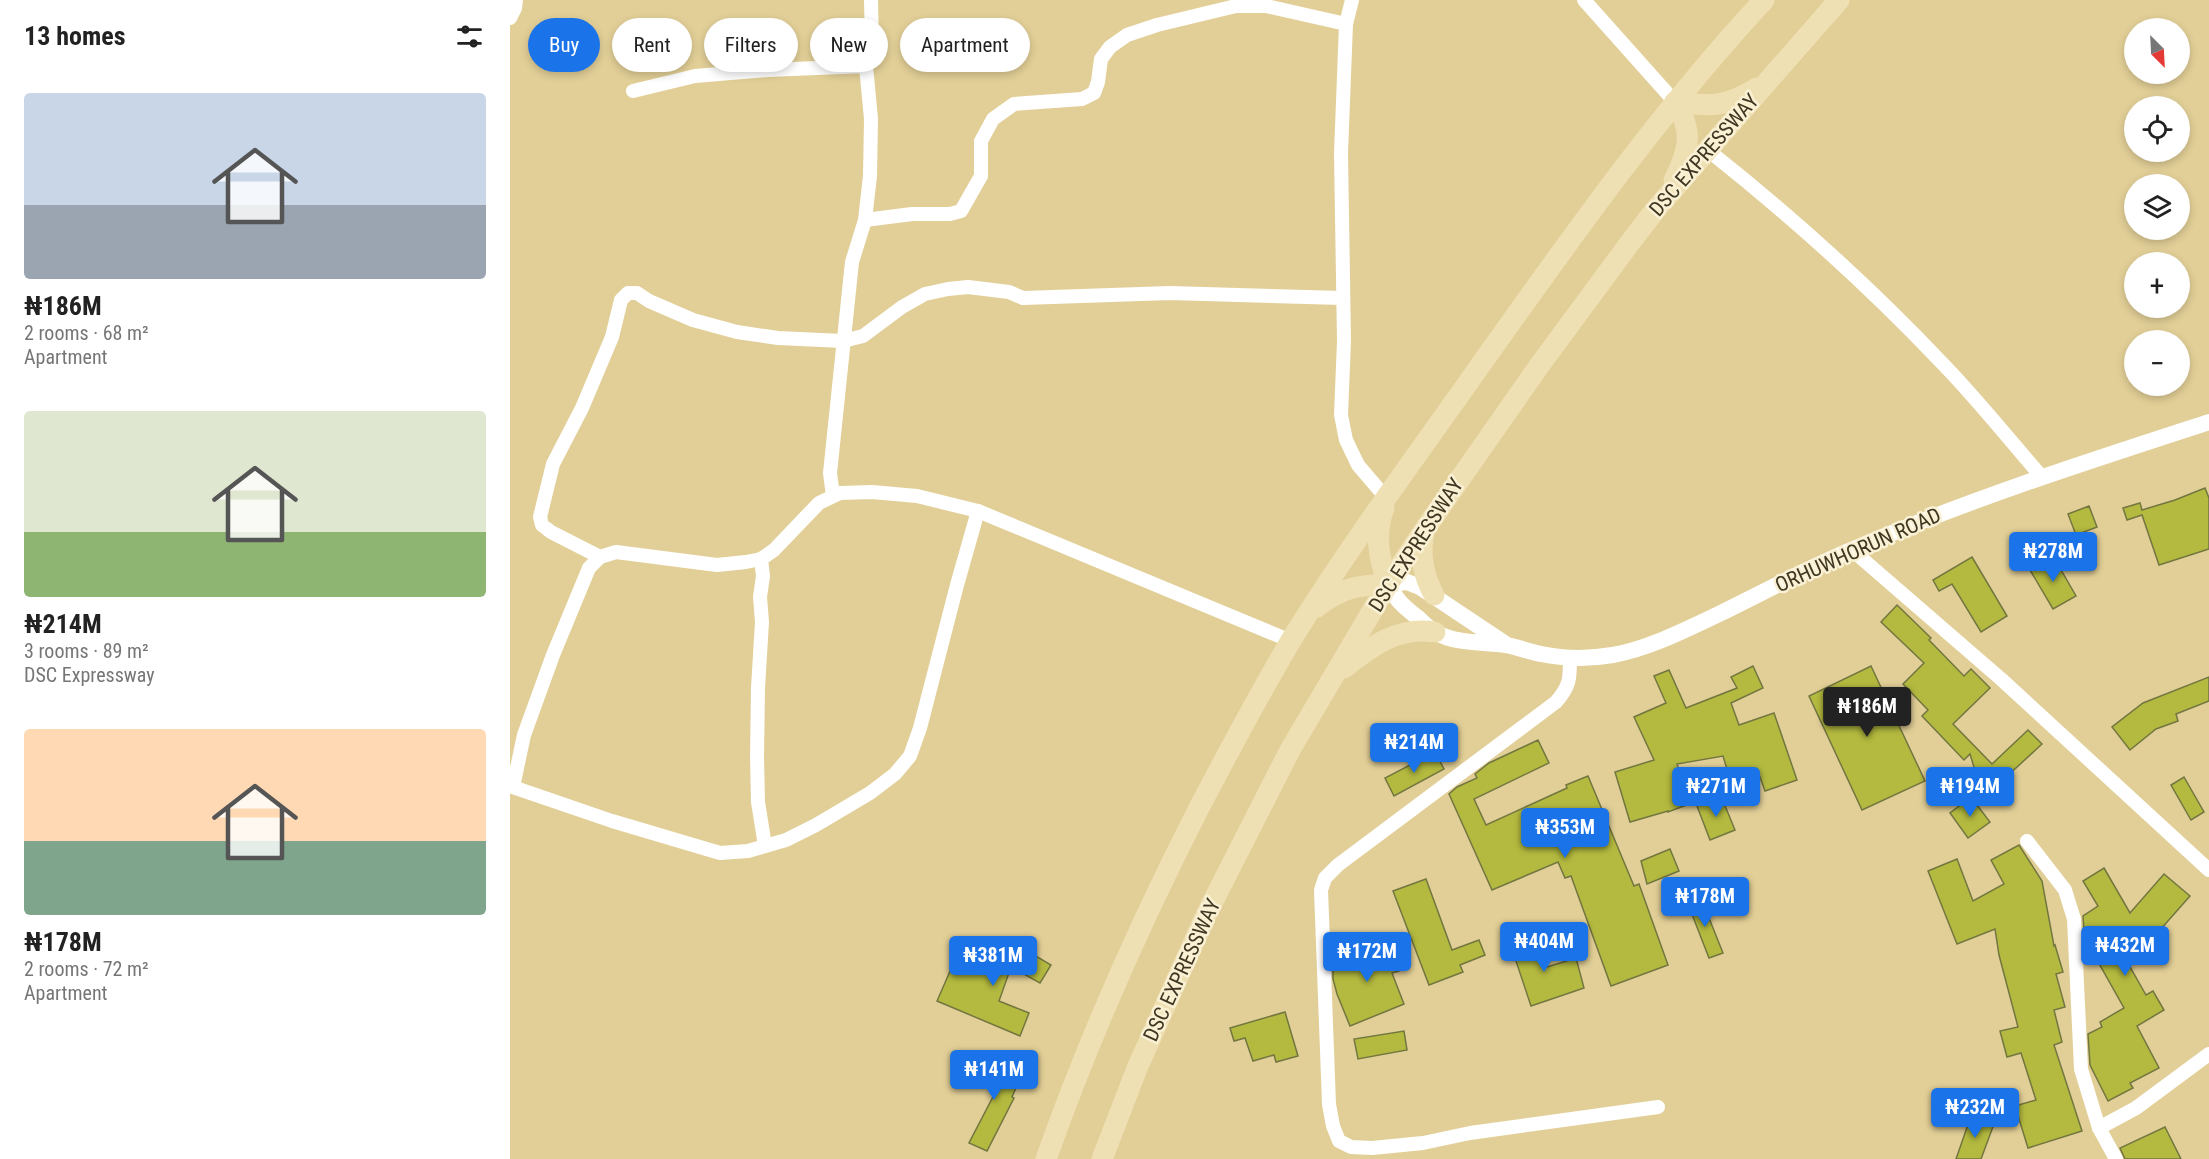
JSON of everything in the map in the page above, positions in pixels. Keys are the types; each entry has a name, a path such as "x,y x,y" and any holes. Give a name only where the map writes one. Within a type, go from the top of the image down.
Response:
{"main road":[{"path":"1046,1159 1104,1008 1147,913 1212,783 1291,641 1387,499 1576,231 1675,102 1764,0"},
{"name":"DSC EXPRESSWAY","path":"1102,1159 1138,1066 1205,917 1290,750 1388,584 1539,366 1656,209 1839,0"},
{"path":"1675,102 1706,106 1721,104 1736,100 1767,82"},
{"path":"1656,209 1686,152 1687,127 1684,116 1675,102"},
{"path":"1306,617 1336,593 1350,588 1388,584 1378,552 1381,515 1387,499"},
{"path":"1425,529 1422,542 1422,565 1426,582 1434,595"},
{"path":"1336,673 1367,650 1393,636 1421,630 1435,632"}],"street":[{"path":"510,18 516,0"},
{"path":"871,0 871,18"},
{"path":"1352,0 1346,24 1341,153 1344,340 1341,414 1346,440 1358,465 1387,499"},
{"path":"1584,0 1675,102"},
{"path":"865,220 912,214 951,214 961,211 981,176 981,141 993,119 1014,104 1082,99 1094,93 1101,59 1110,47 1127,35 1157,25 1236,6 1266,6 1346,24"},
{"path":"633,91 695,76 810,68"},
{"path":"833,496 830,473 852,262 865,220 870,176 872,119 867,72"},
{"path":"1709,151 1782,212 1882,302 1974,398 2041,476"},
{"path":"600,557 551,532 542,525 540,517 553,464 582,408 612,337 621,300 628,293 637,293 649,301 693,320 737,332 778,338 843,341 863,336 902,307 926,294 968,287 1009,292 1023,298 1170,293 1343,298"},
{"name":"ORHUWHORUN ROAD","path":"1507,645 1541,654 1591,658 1647,645 1687,630 1852,550 1933,515 2041,476 2209,422"},
{"path":"978,511 920,728 910,756 895,774 870,793 816,825 786,840 748,851 720,853 612,821 512,786 524,735 553,655 589,568 600,557 616,552 717,566 761,559 774,550 819,503 840,493 872,492 916,496 978,511 1291,641"},
{"path":"1852,550 2001,679 2209,870"},
{"path":"761,559 763,576 760,597 762,622 758,688 758,802 765,846"},
{"path":"1407,582 1420,587 1507,645 1468,642 1435,632 1394,597 1388,584 1407,582"},
{"path":"1570,658 1568,689 1556,702 1338,865 1325,878 1321,890 1328,1094 1333,1126 1339,1141 1351,1147 1372,1148 1423,1143 1470,1133 1658,1107"},
{"path":"2027,840 2065,890 2074,919 2081,1069 2099,1128 2116,1159"},
{"path":"2099,1128 2136,1108 2209,1054"}],"building":[{"path":"2205,488 2209,498 2209,549 2159,565 2142,515 2127,520 2123,508 2140,503 2142,510"},
{"path":"2089,506 2097,527 2076,535 2068,514"},
{"path":"2053,556 2076,596 2053,609 2030,570"},
{"path":"1972,557 2007,616 1981,632 1952,584 1939,591 1933,580"},
{"path":"1897,605 1931,638 1929,640 1964,676 1971,669 1990,688 1953,724 1992,764 2028,730 2042,744 2004,779 1980,787 1970,754 1964,760 1922,716 1928,710 1903,684 1924,663 1881,622"},
{"path":"1753,666 1763,688 1731,703 1739,725 1774,713 1797,780 1765,791 1760,777 1732,786 1723,756 1677,764 1692,803 1630,822 1615,772 1654,760 1634,717 1666,703 1654,676 1669,670 1686,708 1737,688 1731,677"},
{"path":"1871,666 1925,781 1862,810 1809,696"},
{"path":"2209,677 2209,701 2176,714 2178,721 2156,729 2130,750 2112,727 2143,703"},
{"path":"1538,740 1549,763 1474,799 1486,825 1588,776 1634,886 1639,884 1668,965 1611,986 1571,876 1565,878 1558,862 1492,890 1449,794 1457,787 1477,778 1475,774 1489,763"},
{"path":"1435,752 1444,769 1394,796 1385,778"},
{"path":"2184,777 2204,812 2191,820 2171,785"},
{"path":"1721,796 1735,830 1710,840 1697,806"},
{"path":"1971,797 1990,822 1968,838 1950,813"},
{"path":"2019,845 2042,881 2054,946 2063,972 2056,974 2065,1007 2054,1010 2062,1042 2054,1045 2082,1131 2028,1148 2015,1106 2036,1100 2021,1053 2007,1057 2000,1031 2018,1027 1999,955 1995,929 1957,944 1928,871 1957,859 1973,901 2004,884 1991,860"},
{"path":"1670,849 1679,871 1647,884 1641,861"},
{"path":"2104,868 2130,913 2164,874 2190,896 2129,965 2146,995 2153,991 2164,1010 2137,1026 2159,1068 2130,1083 2133,1088 2108,1101 2090,1065 2088,1034 2102,1027 2100,1022 2124,1008 2092,951 2096,949 2084,931 2083,916 2098,906 2083,881"},
{"path":"1426,879 1452,950 1479,940 1485,955 1460,965 1463,972 1429,985 1393,891"},
{"path":"1701,898 1723,953 1709,958 1688,904"},
{"path":"1536,934 1547,967 1576,958 1584,988 1531,1006 1510,943"},
{"path":"1005,938 1051,965 1040,983 1011,967 999,1001 1029,1013 1020,1036 937,1001 951,969 964,974 969,959 988,965"},
{"path":"1392,943 1399,971 1392,973 1404,1004 1350,1026 1333,979 1333,957"},
{"path":"1285,1012 1298,1056 1276,1062 1274,1055 1253,1061 1245,1038 1234,1041 1230,1028"},
{"path":"1404,1031 1407,1050 1358,1059 1354,1039"},
{"path":"981,1059 1021,1076 1012,1097 1014,1098 987,1151 969,1143 997,1089 972,1078"},
{"path":"1971,1116 1994,1124 1981,1159 1956,1159"},
{"path":"2165,1127 2181,1159 2125,1159 2120,1148"}]}
